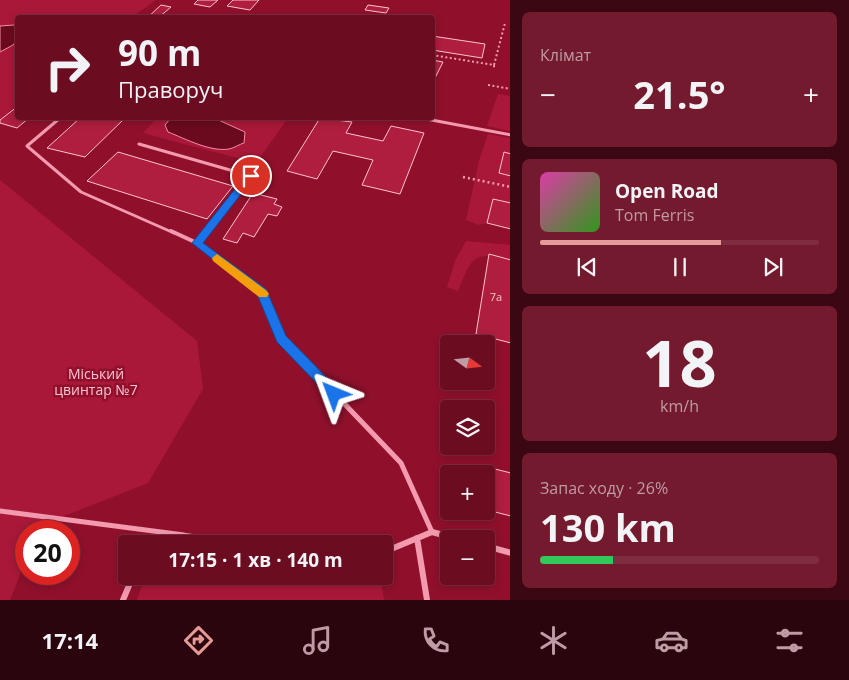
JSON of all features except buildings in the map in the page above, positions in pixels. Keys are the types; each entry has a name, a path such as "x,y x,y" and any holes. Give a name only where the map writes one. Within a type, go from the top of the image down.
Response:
{"street":[{"path":"393,548 432,532 440,534"},
{"path":"417,538 427,600"},
{"path":"495,549 510,553"},
{"path":"123,600 129,585"}],"lane":[{"path":"58,120 27,146 81,192 197,243 262,292 281,338 401,463 432,532"},
{"path":"432,120 510,135"},
{"path":"139,144 251,176 197,243"},
{"path":"0,511 179,535"}],"path":[{"path":"435,56 494,66 505,23"},
{"path":"488,85 510,89"},
{"path":"463,177 510,187"}],"green space":[{"path":"0,0 156,0 135,15 15,15 15,107 0,119"},
{"path":"498,94 510,96 510,131 487,126"},
{"path":"155,120 287,120 256,163 143,133"},
{"path":"488,134 510,138 510,203 493,199 487,223 479,225 466,220 479,161"},
{"name":"Міський цвинтар №7","path":"0,180 197,341 203,389 148,483 54,520 15,520 16,585 10,600 0,600"},
{"path":"466,241 510,245 510,260 488,256 475,259 458,291 447,287 455,261"},
{"path":"142,585 382,585 384,600 137,600"}],"shaded area":[{"path":"14,25 15,42 0,52 0,26"},
{"path":"169,120 218,120 245,132 244,143 231,148 214,149 168,132 165,125"}],"slow traffic":[{"path":"217,258 263,294"}],"route":[{"path":"251,176 197,243 262,292 281,338 334,394"}]}
